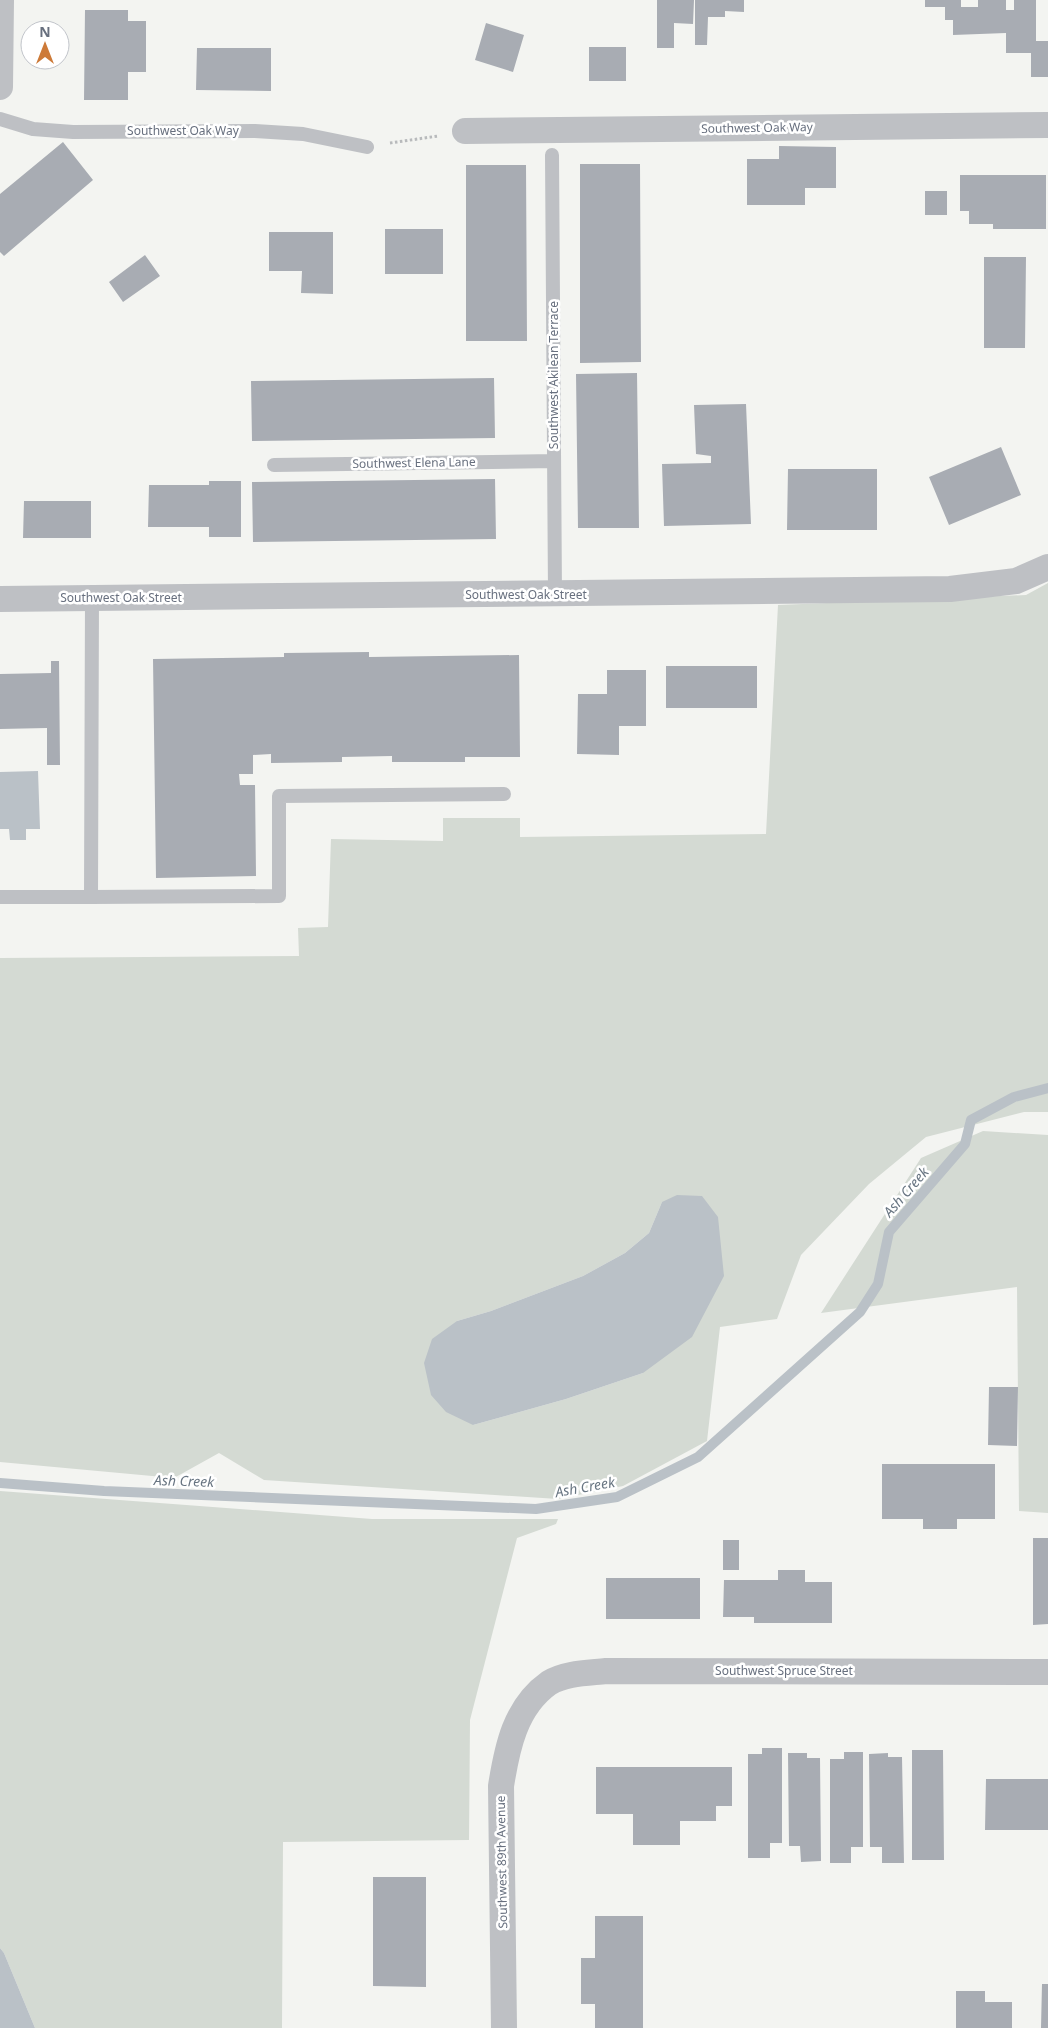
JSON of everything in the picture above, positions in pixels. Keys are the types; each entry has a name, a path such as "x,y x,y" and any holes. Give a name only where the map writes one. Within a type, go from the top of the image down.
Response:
{"street":[{"path":"0,87 2,0"},
{"name":"Southwest Oak Way","path":"465,131 1048,125"},
{"name":"Southwest Oak Street","path":"0,598 555,595 950,589 1016,581 1048,568"},
{"name":"Southwest Spruce Street","path":"529,1701 550,1682 577,1673 606,1671 1048,1672"},
{"name":"Southwest 89th Avenue","path":"504,2028 501,1786 506,1755 514,1727 529,1701"}],"lane":[{"name":"Southwest Oak Way","path":"0,119 33,129 51,131 255,131 303,134 367,146"},
{"name":"Southwest Akilean Terrace","path":"552,155 555,595"},
{"name":"Southwest Elena Lane","path":"274,465 554,461"},
{"path":"91,897 92,598"},
{"path":"0,897 279,896 278,796 504,794"}],"path":[{"path":"367,146 465,131"}],"shaded area":[{"path":"1048,583 1048,1112 1024,1112 926,1137 869,1184 801,1255 777,1319 720,1327 707,1441 623,1486 558,1499 264,1480 219,1453 174,1478 0,1462 0,958 299,956 298,928 328,927 331,839 443,841 443,818 520,818 520,837 766,834 778,605 1026,595","holes":["662,1202 643,1373 566,1399 473,1425 457,1321 491,1311 583,1276 625,1253 649,1233"]},
{"path":"38,771 40,829 26,829 26,840 10,840 9,829 0,829 0,772"},
{"path":"983,1131 1048,1135 1048,1513 1019,1511 1017,1287 821,1313 921,1158"},
{"path":"677,1195 702,1196 718,1217 724,1276 692,1337 643,1373 566,1399 473,1425 446,1412 431,1395 424,1363 432,1339 457,1321 491,1311 583,1276 625,1253 649,1233 662,1202"},
{"path":"0,1491 372,1519 558,1519 556,1524 517,1538 470,1720 469,1840 283,1842 282,2028 35,2028 4,1953 0,1948"},
{"path":"0,1948 4,1953 35,2028 0,2028"}],"building":[{"path":"657,0 694,0 693,24 674,23 674,48 657,48"},
{"path":"695,0 744,0 744,12 725,11 725,17 708,17 707,45 695,45"},
{"path":"925,0 961,0 961,7 978,7 978,0 1006,0 1006,10 1014,10 1014,0 1036,0 1036,41 1048,41 1048,77 1031,77 1031,53 1006,53 1006,33 953,35 953,20 945,20 945,7 925,7"},
{"path":"85,10 128,10 128,21 146,21 146,72 128,72 128,100 84,100"},
{"path":"486,23 524,35 513,72 475,60"},
{"path":"589,47 626,47 626,81 589,81"},
{"path":"197,48 271,48 271,91 196,90"},
{"path":"63,142 93,180 4,256 0,252 0,194"},
{"path":"779,146 836,147 836,188 805,188 805,205 747,205 747,159 779,159"},
{"path":"580,164 640,164 641,362 580,363"},
{"path":"466,165 526,165 527,341 466,341"},
{"path":"960,175 1046,175 1046,229 993,229 993,224 969,224 969,211 960,211"},
{"path":"925,191 947,191 947,215 925,215"},
{"path":"385,229 443,229 443,274 385,274"},
{"path":"269,232 333,232 333,294 301,293 302,271 269,271"},
{"path":"145,255 160,276 123,302 109,282"},
{"path":"984,257 1026,257 1025,348 984,348"},
{"path":"637,373 639,528 578,528 576,374"},
{"path":"494,378 495,438 252,441 251,381"},
{"path":"746,404 751,524 664,526 662,464 711,463 711,456 696,454 694,405"},
{"path":"1001,447 1021,495 949,525 929,477"},
{"path":"788,469 877,469 877,530 787,530"},
{"path":"495,479 496,539 253,542 252,482"},
{"path":"209,481 241,481 241,537 209,537 209,527 148,527 149,485 209,485"},
{"path":"24,501 91,501 91,538 23,538"},
{"path":"369,652 369,657 519,655 520,757 465,757 465,762 392,762 392,756 342,757 342,762 271,763 271,754 253,755 253,774 239,774 240,785 255,785 256,876 156,878 153,659 284,657 284,653"},
{"path":"51,661 59,661 60,765 47,765 47,728 0,729 0,674 51,673"},
{"path":"666,666 757,666 757,708 666,708"},
{"path":"607,670 646,670 646,726 619,726 619,755 577,754 578,694 607,694"},
{"path":"989,1387 1018,1387 1017,1446 988,1445"},
{"path":"882,1464 995,1464 995,1519 957,1519 957,1529 923,1529 923,1519 882,1519"},
{"path":"1033,1538 1048,1538 1048,1624 1033,1625"},
{"path":"723,1540 739,1540 739,1570 723,1570"},
{"path":"778,1570 805,1570 805,1582 832,1582 832,1623 754,1623 754,1617 723,1617 724,1580 778,1580"},
{"path":"606,1578 700,1578 700,1619 606,1619"},
{"path":"762,1748 782,1748 782,1843 770,1843 770,1858 748,1858 748,1754 762,1754"},
{"path":"912,1750 943,1750 944,1860 912,1860"},
{"path":"844,1752 863,1752 863,1847 851,1847 851,1863 830,1863 830,1759 844,1759"},
{"path":"788,1753 807,1753 807,1758 820,1758 821,1861 801,1862 800,1846 789,1846"},
{"path":"888,1753 888,1757 902,1757 904,1863 882,1863 882,1847 870,1847 869,1754"},
{"path":"596,1767 732,1767 732,1806 716,1806 716,1821 680,1821 680,1845 633,1845 633,1814 596,1814"},
{"path":"986,1779 1048,1779 1048,1830 985,1830"},
{"path":"373,1877 426,1877 426,1987 373,1986"},
{"path":"595,1916 643,1916 643,2028 595,2028 595,2004 581,2004 581,1958 595,1958"},
{"path":"1042,1984 1048,1984 1048,2028 1041,2028"},
{"path":"956,1991 985,1991 985,2002 1012,2002 1012,2028 956,2028"}],"waterway":[{"name":"Ash Creek","path":"0,1483 104,1491 536,1509 617,1497 698,1457 860,1312 878,1284 889,1232 965,1144 971,1120 1014,1097 1048,1088"}]}
